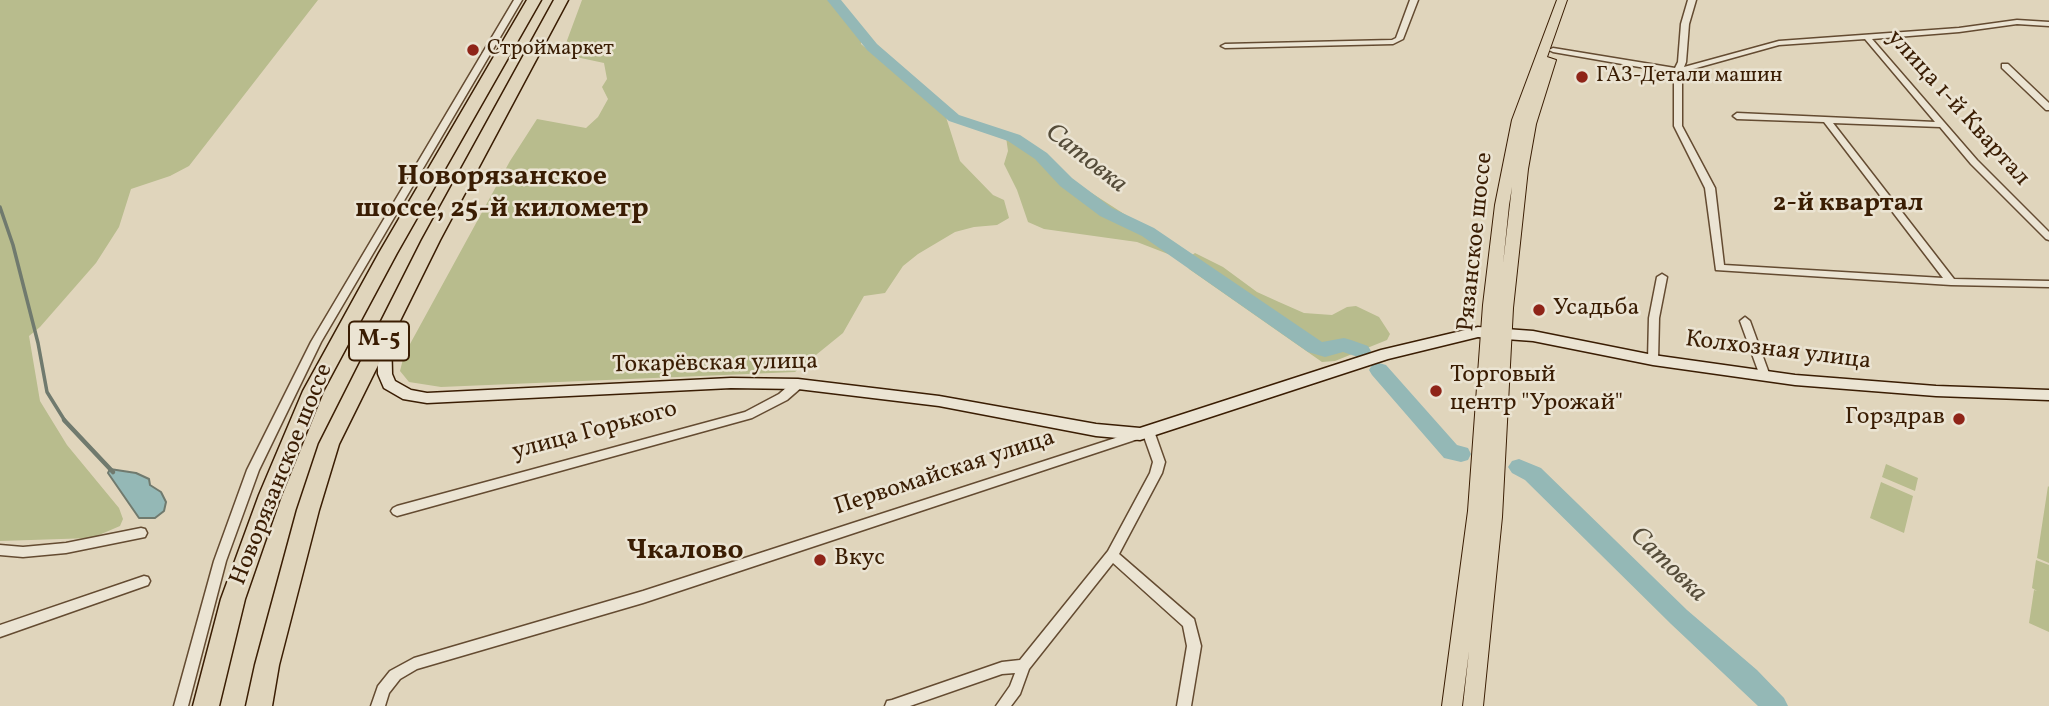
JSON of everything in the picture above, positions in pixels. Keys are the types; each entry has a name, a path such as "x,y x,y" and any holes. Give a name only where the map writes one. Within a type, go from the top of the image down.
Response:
{"highway":[{"name":"Новорязанское шоссе","path":"206,706 233,598 270,495 313,391 388,253 534,0"},
{"name":"Новорязанское шоссе","path":"259,706 290,576 329,444 384,329 561,0"}],"main road":[{"name":"Рязанское шоссе","path":"1473,706 1493,517 1502,205 1518,120 1562,0"},
{"name":"Рязанское шоссе","path":"1452,706 1521,169 1530,124 1571,0"},
{"name":"Токарёвская улица","path":"384,329 385,373 389,384 398,391 427,398 731,383 798,384 939,401 1096,430 1144,433"},
{"name":"Колхозная улица","path":"1498,332 1654,360 1850,386 2049,395"},
{"name":"Первомайская улица","path":"1144,433 1386,354 1464,334 1498,332"}],"street":[{"path":"181,706 220,561 253,470 316,342 518,0"},
{"path":"1225,46 1393,42 1399,39 1414,0"},
{"path":"1692,0 1685,24 1682,62 1678,71 1678,126 1710,188 1719,268 1951,282 2049,284"},
{"path":"1553,50 1678,71 1779,43 1959,30 2017,22 2049,24"},
{"path":"2034,24 2049,33"},
{"name":"улица 1-й Квартал","path":"1866,36 1941,125 2049,237"},
{"path":"2005,66 2049,108"},
{"path":"1737,117 1941,125"},
{"path":"1827,121 1951,282"},
{"path":"1654,360 1654,318 1662,276"},
{"path":"1745,321 1765,376"},
{"name":"улица Горького","path":"397,510 748,415 783,397 798,384"},
{"path":"1003,706 1015,690 1024,666 1112,555 1159,467 1144,433"},
{"name":"Первомайская улица","path":"378,706 383,690 395,675 414,664 643,597 1144,433"},
{"path":"0,550 23,552 65,548 141,533"},
{"path":"1112,555 1189,623 1194,646 1184,706"},
{"path":"0,631 144,581"},
{"path":"892,706 1002,668 1024,666"}],"green space":[{"path":"0,0 318,0 189,166 170,176 131,189 119,227 96,263 29,336 40,401 67,445 119,508 123,519 120,526 92,538 0,541"},
{"path":"582,0 831,0 861,36 861,44 945,114 960,161 993,195 1004,200 1009,218 997,225 955,232 918,254 903,266 885,293 864,296 843,333 795,372 441,387 409,382 400,371 404,355 510,161 537,119 586,128 598,117 608,99 602,87 607,79 604,63 562,54"},
{"path":"1006,137 1023,140 1073,181 1180,250 1175,255 1168,254 1137,242 1044,229 1028,222 1004,164 1008,151"},
{"path":"1195,253 1223,267 1257,292 1304,313 1332,315 1347,307 1356,306 1379,317 1390,334 1387,340 1335,361 1322,362 1189,269 1185,260"},
{"path":"1886,464 1918,478 1915,491 1882,477"},
{"path":"1881,482 1913,496 1904,533 1870,518"},
{"path":"2049,487 2049,563 2037,558"},
{"path":"2036,560 2049,565 2049,632 2029,623 2034,590 2037,591 2032,588"}],"water":[{"path":"110,469 136,473 149,479 150,485 161,492 166,502 164,511 155,518 139,518 108,473"}],"waterway":[{"name":"Сатовка","path":"834,0 872,47 954,118 1014,138 1041,156 1066,182 1106,212 1148,232 1315,347 1325,350 1344,345 1361,351"},
{"path":"0,207 13,245 38,343 47,392 65,421"},
{"name":"Сатовка","path":"1379,370 1451,452 1461,454"},
{"path":"64,420 113,472"},
{"name":"Сатовка","path":"1519,467 1533,474 1679,617 1748,678 1775,706"}],"place":[{"name":"Строймаркет","path":"473,50"},
{"name":"ГАЗ-Детали машин","path":"1582,77"},
{"name":"Усадьба","path":"1539,310"},
{"name":"Торговый центр \"Урожай\"","path":"1436,391"},
{"name":"Горздрав","path":"1959,419"},
{"name":"Вкус","path":"820,560"}],"district":[{"name":"Новорязанское шоссе, 25-й километр","path":"502,195"},
{"name":"2-й квартал","path":"1848,205"},
{"name":"Чкалово","path":"685,553"}]}
